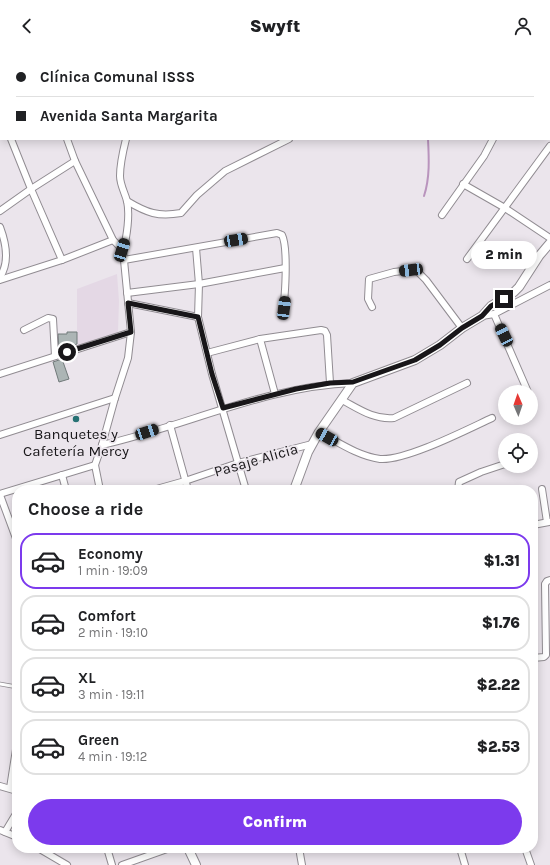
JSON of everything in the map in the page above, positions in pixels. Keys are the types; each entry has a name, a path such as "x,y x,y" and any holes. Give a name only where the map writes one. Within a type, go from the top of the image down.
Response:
{"street":[{"path":"11,140 62,260"},
{"path":"67,140 75,161 113,240 122,250 131,332 128,358 95,465 99,485"},
{"path":"122,250 126,240 128,212 127,201 120,178 126,140"},
{"path":"127,201 156,215 180,213 202,190 225,171 287,140"},
{"path":"442,215 484,156 492,140"},
{"path":"467,259 550,146"},
{"path":"0,211 75,161"},
{"path":"463,184 504,208 550,238"},
{"path":"0,227 6,244 5,270 0,277"},
{"path":"124,260 277,233 282,235 284,239 285,299 282,315"},
{"path":"0,280 62,260 113,240"},
{"path":"102,445 123,440 223,408 275,394 330,383 353,382 415,360 440,345 462,328 482,316 491,306 514,292 520,286 539,256 550,243"},
{"path":"196,248 199,284 198,317 244,485"},
{"path":"127,293 199,284 285,268"},
{"path":"372,307 368,299 369,279 394,272 411,270 418,272 426,280 462,328"},
{"path":"482,316 494,314 550,285"},
{"path":"128,303 198,317"},
{"path":"494,314 525,385"},
{"path":"24,330 48,318 53,319 55,356"},
{"path":"207,353 260,339 321,330 325,331 327,335 330,383"},
{"path":"0,374 131,332"},
{"path":"260,339 275,394"},
{"path":"296,485 312,444 353,382"},
{"path":"342,400 374,416 383,419 394,418 467,383"},
{"path":"0,435 115,398"},
{"path":"319,432 350,449 370,457 382,459 403,456 420,450 492,418"},
{"path":"170,425 186,485"},
{"name":"Pasaje Alicia","path":"171,485 238,464 312,444"},
{"path":"31,485 95,465"},
{"path":"458,485 467,478 498,467"},
{"path":"62,475 65,485"},
{"path":"538,524 548,522 542,490"},
{"path":"12,491 0,495 12,527"},
{"path":"538,658 544,657 546,655 545,584 550,580"},
{"path":"0,786 10,788 12,775"},
{"path":"3,831 12,819"},
{"path":"47,853 67,865"},
{"path":"108,853 112,865"},
{"path":"122,865 156,853"},
{"path":"190,853 196,865"},
{"path":"300,853 302,865"},
{"path":"461,853 465,865"},
{"path":"527,853 531,865"}],"lane":[{"path":"0,684 12,686"}],"shaded area":[{"path":"117,274 119,301 117,333 77,346 77,289"}],"building":[{"path":"67,332 77,332 77,344 59,350 58,334 67,334"},
{"path":"62,359 69,379 59,382 53,362"}],"waterway":[{"path":"424,196 428,175 428,140"}],"place":[{"name":"Banquetes y Cafetería Mercy","path":"76,419"}],"route":[{"path":"67,352 131,332 128,303 198,317 212,374 223,408 296,389 330,383 353,382 415,360 440,345 462,328 482,316 491,306 504,299"}]}
